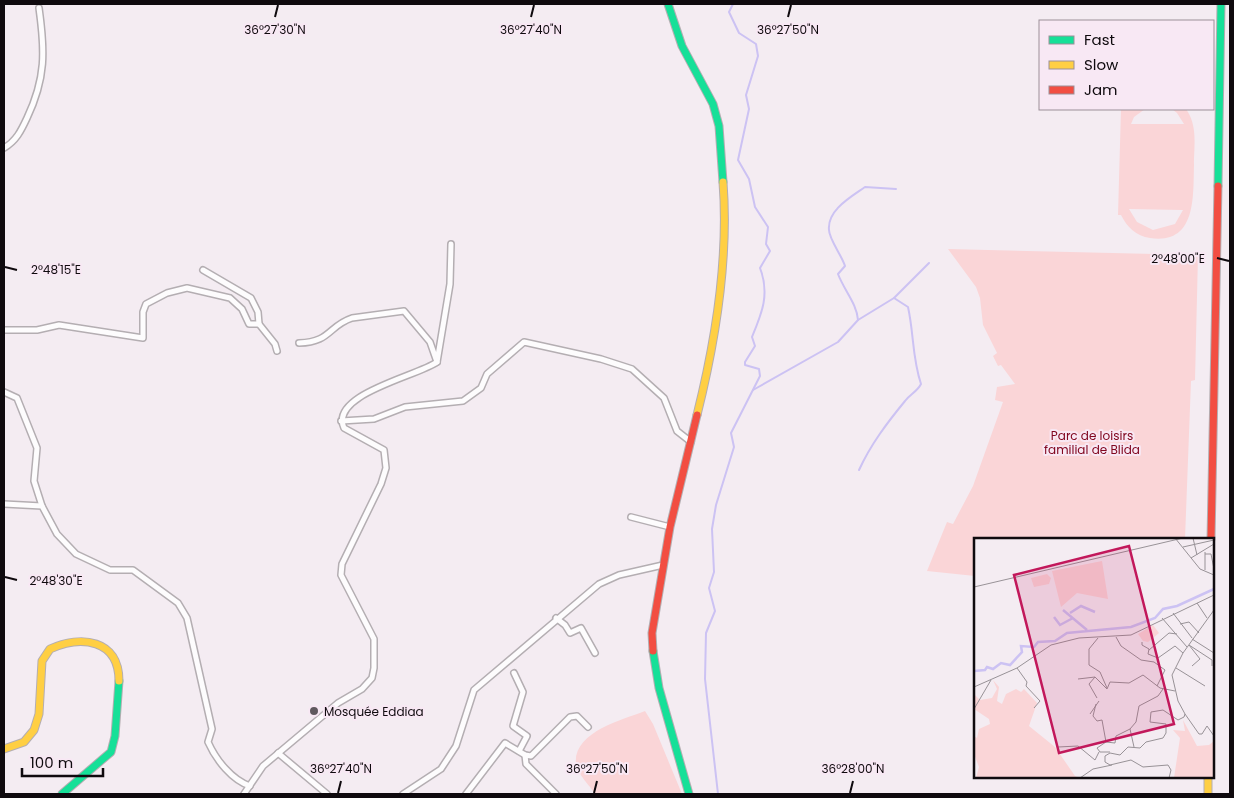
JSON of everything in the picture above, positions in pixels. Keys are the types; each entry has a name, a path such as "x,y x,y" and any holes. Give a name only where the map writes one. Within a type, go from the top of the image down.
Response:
{"street":[{"path":"668,4 682,46 715,112 719,126 725,195 725,227 718,319 670,527 652,633 653,662 669,731 689,794"},
{"path":"1210,538 1219,4"},
{"path":"4,148 18,136 41,83 44,60 39,8"},
{"path":"437,362 450,284 451,244"},
{"path":"203,270 251,298 258,312 259,324 275,344 277,351"},
{"path":"4,330 37,330 59,325 143,338 143,312 146,304 167,294 187,288 230,298 242,309 249,324 259,324"},
{"path":"299,343 318,341 345,320 404,311 430,342 437,362"},
{"path":"341,421 374,419 405,407 463,401 481,388 487,374 524,342 601,359 632,369 664,398 677,431 691,442"},
{"path":"244,794 263,766 338,704 362,689 372,678 374,639 341,575 342,564 381,484 386,468 384,450 344,428 341,421 344,411 358,396 437,362"},
{"path":"4,392 17,398 37,448 34,481 42,506 57,534 76,554 110,570 133,570 178,603 187,618 208,710 212,729 208,742 213,752 240,783 250,786"},
{"path":"4,504 42,506"},
{"path":"631,517 670,527"},
{"path":"403,794 441,769 456,746 474,690 556,618 599,584 620,575 663,565"},
{"path":"556,618 565,625 570,633 581,628 595,653"},
{"path":"4,749 18,748 33,734 40,716 39,669 48,651 65,642 87,641 108,650 119,670 115,735 110,753 62,794"},
{"path":"514,674 523,692 513,726 526,736 519,751"},
{"path":"466,794 505,742 525,755 531,756 570,717 577,716 588,726"},
{"path":"278,753 327,794"},
{"path":"525,755 526,764 556,794"},
{"path":"1206,778 1206,794"}],"green space":[{"path":"1121,110 1144,110 1134,117 1131,124 1184,124 1173,110 1187,110 1194,129 1195,143 1192,204 1184,226 1177,234 1165,238 1150,238 1136,233 1129,227 1121,215 1118,215","holes":["1129,209 1183,210 1175,224 1153,230 1137,222"]},
{"name":"Parc de loisirs familial de Blida","path":"948,249 1198,255 1195,380 1191,381 1185,538 974,538 974,576 927,571 947,522 953,524 973,486 1003,402 995,400 997,387 1015,384 1001,365 998,366 993,356 997,353 983,325 980,298 976,287"},
{"path":"645,711 653,724 682,794 595,794 577,769 577,754 582,744 600,729"}],"waterway":[{"path":"718,794 705,679 706,633 715,611 709,588 714,572 712,529 716,505 734,447 731,433 760,376 759,369 745,365 745,362 755,346 752,337 764,303 763,277 760,268 770,251 766,244 768,227 755,207 749,179 738,160 749,109 746,95 758,56 756,44 739,33 729,12 733,4 739,4"},
{"path":"858,320 853,303 838,274 845,266 831,238 829,223 836,210 865,187 896,189"},
{"path":"753,390 838,342 858,320 894,298 929,263"},
{"path":"859,470 886,426 921,384 916,364 908,307 894,298"}],"traffic: fast":[{"path":"668,4 682,46 713,104 719,126 723,182"},
{"path":"1218,186 1221,4"},
{"path":"653,651 659,688 689,794"},
{"path":"62,794 111,752 115,736 119,681"}],"traffic: slow":[{"path":"697,415 710,358 719,299 724,241 723,182"},
{"path":"4,749 24,742 34,730 39,714 42,661 50,649 74,642 96,644 113,656 119,681"},
{"path":"1208,778 1208,794"}],"traffic: jam":[{"path":"1211,538 1218,186"},
{"path":"653,651 652,633 670,527 697,415"}],"place":[{"name":"Mosquée Eddiaa","path":"314,711"}]}
